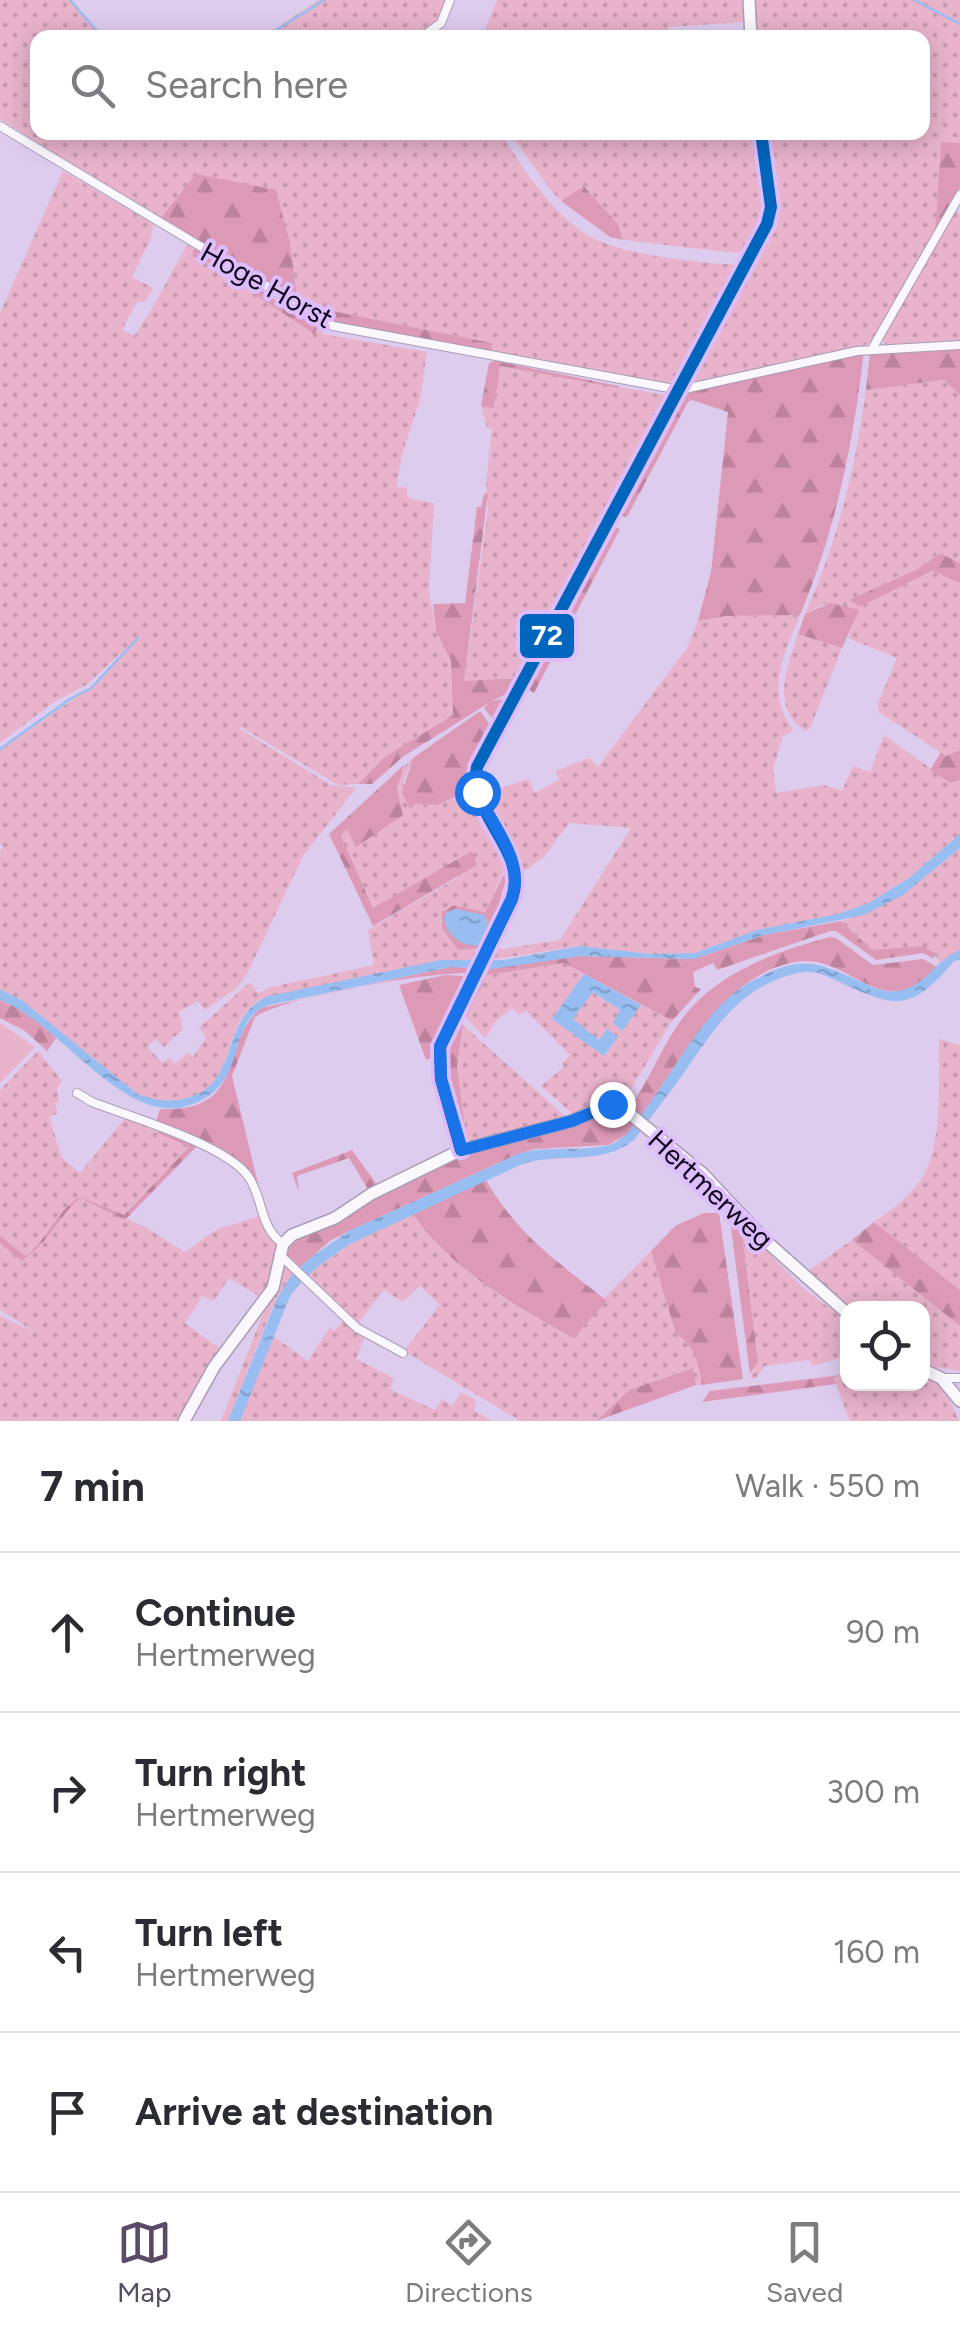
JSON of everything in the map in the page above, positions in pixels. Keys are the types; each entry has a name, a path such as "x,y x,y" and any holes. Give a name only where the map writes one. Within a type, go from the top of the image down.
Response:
{"street":[{"path":"431,30 441,23 450,0"},
{"path":"750,0 752,30"},
{"name":"Hoge Horst","path":"0,126 325,323 680,390"},
{"path":"462,1150 441,1079 441,1041 512,898 516,874 477,792 480,761 767,224 771,207 762,140"},
{"path":"872,349 960,194"},
{"path":"680,390 872,349 960,345"},
{"path":"77,1092 92,1102 208,1148 236,1164 257,1193 268,1230 295,1270 357,1328 403,1353"},
{"name":"Hertmerweg","path":"281,1249 292,1235 335,1218 372,1194 462,1150 572,1121 608,1104 618,1105 703,1174 766,1241 840,1307"},
{"path":"184,1421 226,1349 273,1288 281,1249"},
{"path":"930,1373 941,1378 960,1401"},
{"path":"941,1378 960,1378"}],"shaded area":[{"path":"0,0 69,0 96,30 30,30 30,138 0,119"},
{"path":"319,0 448,0 437,23 425,30 273,30"},
{"path":"497,0 745,0 745,22 669,30 485,30"},
{"path":"753,0 960,0 960,143 942,142 935,234 874,339 864,346 687,386 773,223 766,140 930,140 930,30 756,30"},
{"path":"34,140 505,140 551,204 591,237 643,254 743,265 679,386 491,352 491,343 298,305 290,243 275,190 196,175 160,219"},
{"path":"515,140 760,140 762,212 744,251 623,240 618,224 585,186 561,201"},
{"path":"63,171 154,224 132,277 153,288 144,303 138,301 122,329 134,336 188,244 196,248 193,253 313,333 318,327 323,328 323,334 427,352 420,400 402,454 397,486 407,488 411,499 434,503 429,591 436,631 451,661 453,715 386,756 358,784 338,785 241,727 331,785 356,788 303,856 238,987 205,1010 198,1001 179,1012 183,1029 164,1047 155,1039 147,1047 163,1063 169,1058 175,1064 188,1053 193,1057 206,1038 199,1028 250,982 258,993 374,965 368,930 457,878 471,852 374,909 340,836 347,829 356,846 402,815 398,784 413,758 403,783 416,804 439,805 469,791 464,778 472,772 476,796 507,864 485,912 460,906 440,921 456,945 485,948 478,961 441,960 261,999 240,1022 216,1079 190,1097 176,1100 136,1093 23,1001 0,989 0,750 97,683 137,639 86,685 54,702 0,743 0,313"},
{"path":"954,212 960,214 960,342 887,346 882,340"},
{"path":"499,366 671,396 521,678 464,682 488,509 486,485 492,429 487,428 481,406 494,407"},
{"path":"944,380 960,395 960,563 939,553 918,569 850,600 866,604 932,571 960,583 960,750 946,756 879,712 878,703 897,658 848,638 858,611 824,604 805,614 844,505 866,390"},
{"path":"800,615 780,673 780,703 794,731 783,736 773,768 776,793 824,785 842,791 853,766 870,772 884,735 951,783 960,780 960,834 909,878 869,903 838,914 757,930 695,953 651,954 580,946 485,961 492,946 504,949 560,940 631,828 569,823 544,857 520,874 483,794 528,779 535,793 559,780 556,771 589,758 598,767 687,648 698,621 726,616"},
{"path":"798,634 842,648 810,728 805,731 788,710 784,686"},
{"path":"960,848 960,950 940,963 930,949 872,950 841,921 890,901"},
{"path":"564,963 584,974 552,1019 605,1056 618,1036 599,1040 572,1019 592,992 621,1010 622,1031 641,1005 672,1021 622,1104 574,1115 541,1086 564,1067 562,1063 570,1055 526,1011 520,1015 512,1008 496,1021 485,1038 466,1018 485,980 479,976"},
{"path":"0,1023 35,1047 0,1083"},
{"path":"463,1025 566,1117 467,1143 461,1136 466,1135 457,1066"},
{"path":"939,1039 960,1045 960,1290 874,1222 915,1187 931,1159 938,1108"},
{"path":"38,1051 62,1081 57,1089 59,1102 55,1103 58,1113 49,1117 62,1158 80,1173 126,1117 189,1147 123,1215 80,1197 25,1256 0,1236 0,1090"},
{"path":"80,1198 145,1227 185,1252 216,1230 259,1216 256,1203 267,1233 278,1244 274,1278 262,1298 229,1278 214,1301 202,1296 185,1323 222,1350 181,1421 0,1421 0,1316 35,1332 0,1310 0,1243 23,1261"},
{"path":"413,1214 465,1270 573,1338 604,1298 651,1251 676,1334 691,1349 702,1385 696,1385 692,1368 629,1390 596,1421 520,1421 404,1351 440,1305 420,1286 403,1302 384,1290 358,1323 308,1274 350,1244"},
{"path":"741,1224 803,1288 840,1316 840,1358 813,1366 809,1360 765,1366 756,1378 750,1378 758,1363"},
{"path":"852,1240 929,1301 840,1301 805,1273"},
{"path":"282,1265 294,1273 272,1308 228,1421 221,1421"},
{"path":"930,1302 960,1326 960,1371 930,1366"},
{"path":"344,1320 364,1339 356,1359 390,1376 394,1380 390,1389 435,1410 442,1399 452,1406 461,1392 476,1400 474,1410 492,1421 240,1421 273,1336 308,1361 330,1327 334,1331"},
{"path":"840,1374 840,1391 930,1391 930,1379 941,1388 959,1421 850,1421 833,1376"}],"green space":[{"path":"941,142 960,143 960,188 935,234"},
{"path":"196,174 276,190 290,243 298,305 160,219"},
{"path":"584,186 618,224 623,240 610,237 561,201"},
{"path":"196,248 318,327 314,334 192,252"},
{"path":"309,310 328,310 492,343 491,352 333,323"},
{"path":"960,348 960,395 944,380 866,390 870,351"},
{"path":"864,352 841,486 824,551 800,615 726,616 698,621 711,572 728,412 688,402 627,517 618,515 682,394"},
{"path":"495,361 619,386 500,366 494,408 481,406 489,363"},
{"path":"488,493 464,681 521,678 518,687 491,702 515,695 497,724 484,708 489,703 404,756 372,784 358,784 386,756 453,715 451,661 436,631 433,604 465,603 477,507 481,507 484,494"},
{"path":"612,527 620,529 534,693 526,688"},
{"path":"940,553 960,563 960,583 932,571 866,604 859,606 849,600 918,569"},
{"path":"830,603 859,610 842,648 798,634 805,614"},
{"path":"480,711 493,729 475,756 472,772 464,778 469,790 438,805 416,804 410,809 402,793 413,758"},
{"path":"960,750 960,780 951,783 930,770 941,752 946,756"},
{"path":"404,765 397,789 403,815 356,847 347,829 341,836 373,908 472,851 477,865 373,926 329,834"},
{"path":"506,870 485,948 458,950 442,928 442,912 454,905 485,912","holes":["447,912 484,915 489,927 487,938 459,941 444,920"]},
{"path":"841,921 872,950 924,946 934,953 934,959 923,953 876,960 836,931 830,931 717,970 713,963 693,972 695,987 701,989 672,1021 564,963 481,976 485,979 466,1018 460,1013 481,969 580,956 694,959 764,935"},
{"path":"830,937 873,965 923,959 937,967 917,984 899,991 883,990 815,962 795,962 768,970 724,1003 687,1048 639,1118 628,1109 679,1023 709,991 746,967"},
{"path":"450,967 474,968 472,973 363,986"},
{"path":"445,975 465,976 440,1029 434,1057 426,1060 399,985"},
{"path":"313,997 255,1017 232,1076 259,1188 252,1174 229,1153 156,1122 160,1109 188,1107 207,1100 220,1088 248,1023 261,1008"},
{"path":"0,1000 27,1012 56,1038 47,1051 25,1031 0,1018"},
{"path":"457,1020 463,1025 457,1066 466,1135 461,1136 445,1062"},
{"path":"614,1107 635,1123 626,1135 608,1145 535,1149 518,1154 349,1231 330,1241 300,1267 286,1253 292,1240 462,1156"},
{"path":"159,1130 198,1145 125,1220 80,1198 40,1246 22,1261 0,1243 0,1236 26,1256 65,1209 80,1197 124,1215 189,1147 158,1133"},
{"path":"352,1150 378,1186 369,1191 349,1158 297,1176 299,1192 292,1173"},
{"path":"486,1180 526,1233 607,1301 573,1338 465,1269 413,1214"},
{"path":"729,1212 741,1224 758,1363 750,1374"},
{"path":"704,1213 719,1213 743,1379 702,1385 691,1349 676,1334 651,1251 675,1226"},
{"path":"874,1222 960,1290 960,1326 930,1301 852,1240"},
{"path":"693,1368 696,1385 596,1421 629,1390"},
{"path":"833,1376 836,1384 702,1402 710,1391"}],"water":[{"path":"960,834 960,848 903,895 864,915 764,935 694,959 580,956 492,969 450,967 269,1005 255,1013 246,1025 221,1084 208,1097 187,1106 163,1108 139,1101 115,1087 22,1011 0,1000 0,989 23,1001 136,1093 163,1100 183,1099 206,1089 217,1077 243,1018 269,996 441,960 504,960 580,946 651,954 695,953 757,930 838,914 869,903 909,878"},
{"path":"455,909 484,915 489,928 482,945 464,943 449,932 444,919 447,912"},
{"path":"960,950 960,960 954,961 925,991 900,1001 872,996 817,973 803,972 778,979 731,1010 634,1140 594,1156 520,1165 350,1244 303,1280 290,1296 240,1421 228,1421 276,1301 291,1276 349,1231 518,1154 596,1148 616,1142 633,1126 707,1020 737,991 770,972 808,964 831,969 879,990 898,991 916,984"},
{"path":"584,974 641,1005 622,1031 613,1023 620,1010 593,992 573,1019 599,1040 607,1029 618,1037 604,1056 552,1019"}],"waterway":[{"path":"70,0 96,30"},
{"path":"277,30 324,0"},
{"path":"914,0 960,24"},
{"path":"0,749 91,688 138,638"}],"transit line":[{"name":"72","path":"461,1150 441,1079 440,1047 512,899 515,881 506,848 481,802 477,767 767,224 771,207 762,140"}],"route":[{"path":"477,792 516,874 512,898 440,1046 441,1079 462,1150 572,1121 612,1104"}]}
